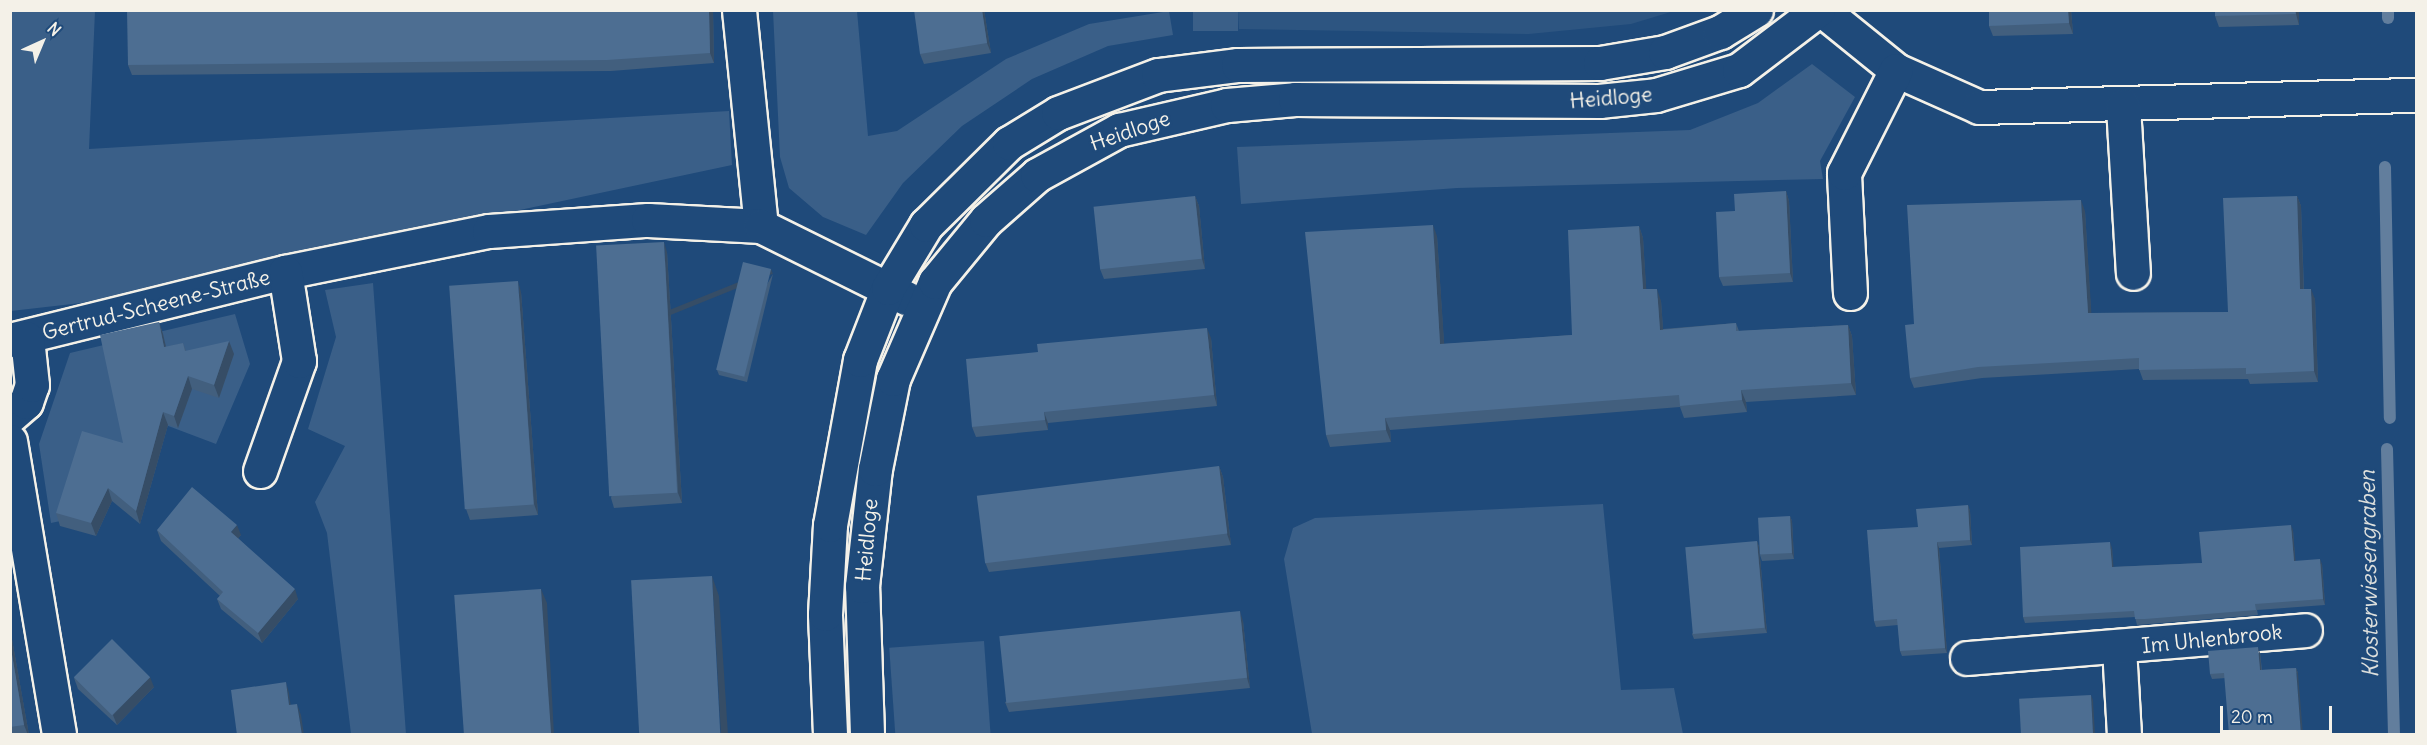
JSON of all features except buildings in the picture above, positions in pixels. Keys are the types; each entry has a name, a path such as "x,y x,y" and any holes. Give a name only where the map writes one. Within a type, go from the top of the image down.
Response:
{"street":[{"path":"740,10 761,226"},
{"name":"Heidloge","path":"830,735 825,615 833,502 850,397 888,288 945,203 1009,143 1109,91 1158,75 1238,65 1600,63 1665,52 1720,32 1756,10"},
{"path":"1820,10 1896,70 1979,107 2123,106 2416,95"},
{"name":"Heidloge","path":"867,735 862,586 868,520 882,421 921,306 957,252 1013,194 1064,156 1119,130 1217,106 1295,99 1630,99 1739,70 1820,10"},
{"path":"1850,292 1844,173 1896,70"},
{"path":"2123,106 2133,273"},
{"name":"Gertrud-Scheene-Straße","path":"10,416 26,402 33,386 19,339 285,273 489,231 648,220 761,226 921,306"},
{"name":"Gertrud-Scheene-Straße","path":"260,471 299,361 285,273"},
{"path":"10,441 59,735"},
{"name":"Im Uhlenbrook","path":"1967,658 2119,648 2305,630"},
{"name":"Im Uhlenbrook","path":"2119,648 2124,735"}],"shaded area":[{"path":"10,11 95,11 89,149 729,111 732,165 81,303 11,311"},
{"path":"773,11 857,11 868,136 897,131 1006,59 1089,24 1169,11 1173,35 1108,46 1032,79 962,126 903,183 866,235 823,217 789,188 780,157"},
{"path":"1193,11 1238,11 1238,31 1193,31"},
{"path":"1238,11 1674,11 1631,24 1529,34 1239,29"},
{"path":"1812,64 1855,97 1820,161 1823,179 1457,188 1241,204 1237,147 1690,130 1758,103"},
{"path":"373,283 406,734 351,734 327,533 315,502 345,446 308,429 336,337 325,290"},
{"path":"235,314 250,364 216,444 163,424 93,514 51,523 39,444 70,353"},
{"path":"1603,504 1621,690 1674,688 1683,734 1312,734 1284,559 1293,528 1315,518"},
{"path":"984,641 990,734 895,734 889,648"}],"waterway":[{"name":"Klosterwiesengraben","path":"2388,10 2388,18"},
{"name":"Klosterwiesengraben","path":"2385,167 2390,418"},
{"name":"Klosterwiesengraben","path":"2387,449 2394,734"}]}
